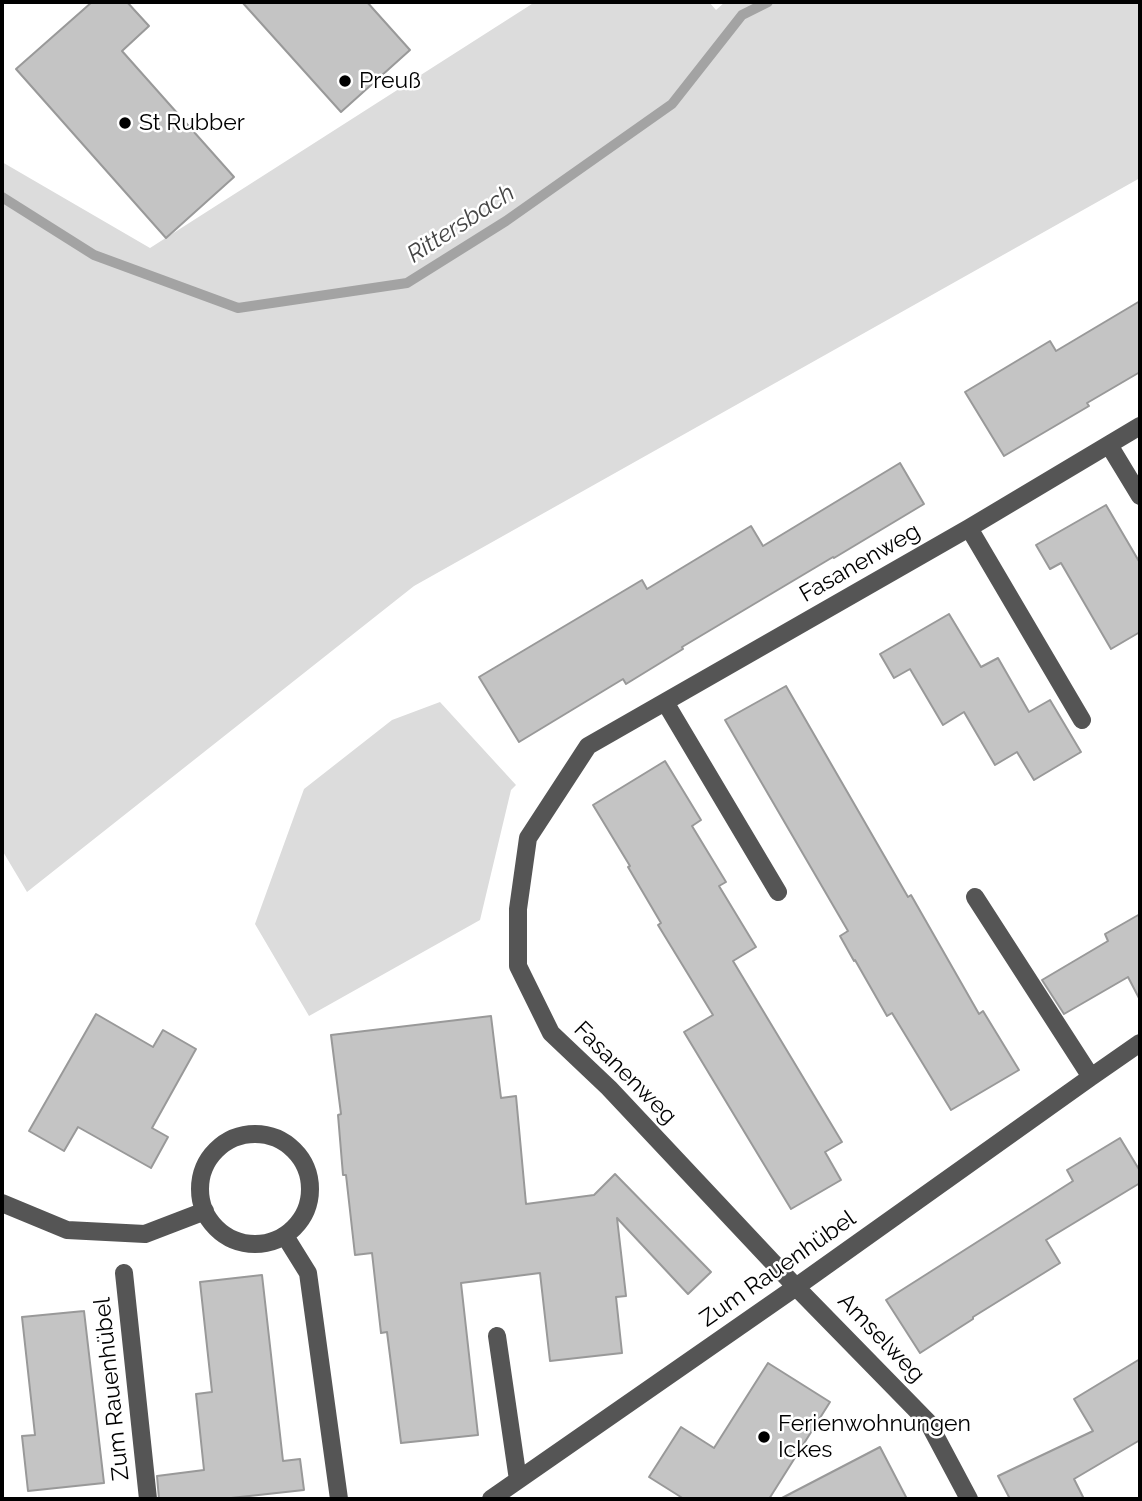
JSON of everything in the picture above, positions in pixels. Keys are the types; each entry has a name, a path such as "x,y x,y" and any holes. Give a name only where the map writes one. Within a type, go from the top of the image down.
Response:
{"street":[{"name":"Fasanenweg","path":"796,1287 609,1088 551,1033 519,966 518,909 528,838 588,746 969,528 1140,426"},
{"path":"1109,445 1140,496"},
{"path":"969,528 1082,720"},
{"path":"665,702 778,892"},
{"path":"975,898 1091,1077"},
{"name":"Zum Rauenhübel","path":"491,1499 1140,1043"},
{"path":"255,1133 274,1136 291,1146 307,1167 311,1187 309,1205 299,1223 285,1236 267,1243 254,1244 235,1240 216,1227 205,1211 200,1194 202,1175 210,1157 234,1137 255,1133"},
{"path":"2,1203 67,1230 145,1234 205,1211"},
{"path":"285,1236 308,1273 339,1499"},
{"name":"Zum Rauenhübel","path":"124,1273 148,1499"},
{"name":"Amselweg","path":"796,1287 929,1422 969,1499"},
{"path":"497,1336 519,1480"}],"shaded area":[{"path":"535,2 709,2 716,10 725,2 1140,2 1140,178 414,586 27,892 2,850 2,162 150,248"},
{"path":"440,702 516,785 511,790 480,920 309,1016 255,924 304,789 392,720"}],"building":[{"name":"St Rubber","path":"92,2 127,2 149,26 122,51 234,177 166,238 16,69"},
{"name":"Preuß","path":"242,2 367,2 410,50 341,112"},
{"path":"1140,301 1140,372 1087,403 1089,406 1004,456 965,392 1050,341 1056,351"},
{"path":"900,463 924,504 682,647 683,649 626,684 623,679 519,742 479,677 642,580 647,589 751,526 763,546"},
{"path":"1106,505 1140,563 1140,632 1111,649 1061,563 1050,569 1036,545"},
{"path":"949,614 981,667 998,658 1029,712 1050,700 1081,752 1034,780 1017,752 995,765 964,712 943,725 910,669 894,678 880,654"},
{"path":"786,686 908,897 911,895 979,1014 983,1011 1019,1070 951,1110 892,1013 887,1016 854,961 840,936 848,931 725,720"},
{"path":"665,761 701,820 692,826 726,882 719,886 756,947 733,961 842,1142 825,1152 841,1180 791,1209 684,1032 713,1015 658,925 661,923 593,805"},
{"path":"1140,914 1140,1000 1128,977 1064,1014 1042,980 1108,941 1105,934"},
{"path":"96,1014 153,1047 163,1030 196,1049 152,1128 168,1137 151,1168 78,1127 64,1151 29,1131"},
{"path":"491,1016 501,1098 516,1096 526,1204 594,1195 615,1174 711,1272 688,1294 617,1218 626,1296 616,1297 622,1353 550,1361 540,1273 461,1283 478,1435 401,1443 387,1332 381,1333 372,1253 355,1255 346,1175 343,1175 338,1115 341,1114 331,1035"},
{"path":"1120,1138 1140,1171 1140,1183 1046,1240 1060,1263 920,1353 886,1300 1073,1181 1067,1170"},
{"path":"262,1275 283,1461 300,1459 304,1490 222,1499 159,1499 157,1476 204,1470 196,1394 212,1392 200,1282"},
{"path":"84,1311 104,1483 28,1491 22,1436 35,1435 22,1317"},
{"path":"1140,1359 1140,1440 1074,1479 1084,1499 1010,1499 998,1476 1093,1431 1074,1399"},
{"name":"Ferienwohnungen Ickes","path":"768,1363 830,1402 769,1499 684,1499 649,1477 681,1427 714,1448"},
{"path":"880,1447 907,1499 780,1499"}],"waterway":[{"name":"Rittersbach","path":"2,197 94,255 238,308 407,283 506,221 672,104 742,15 768,2"}],"place":[{"name":"Preuß","path":"345,81"},
{"name":"St Rubber","path":"125,123"},
{"name":"Ferienwohnungen Ickes","path":"764,1437"}]}
